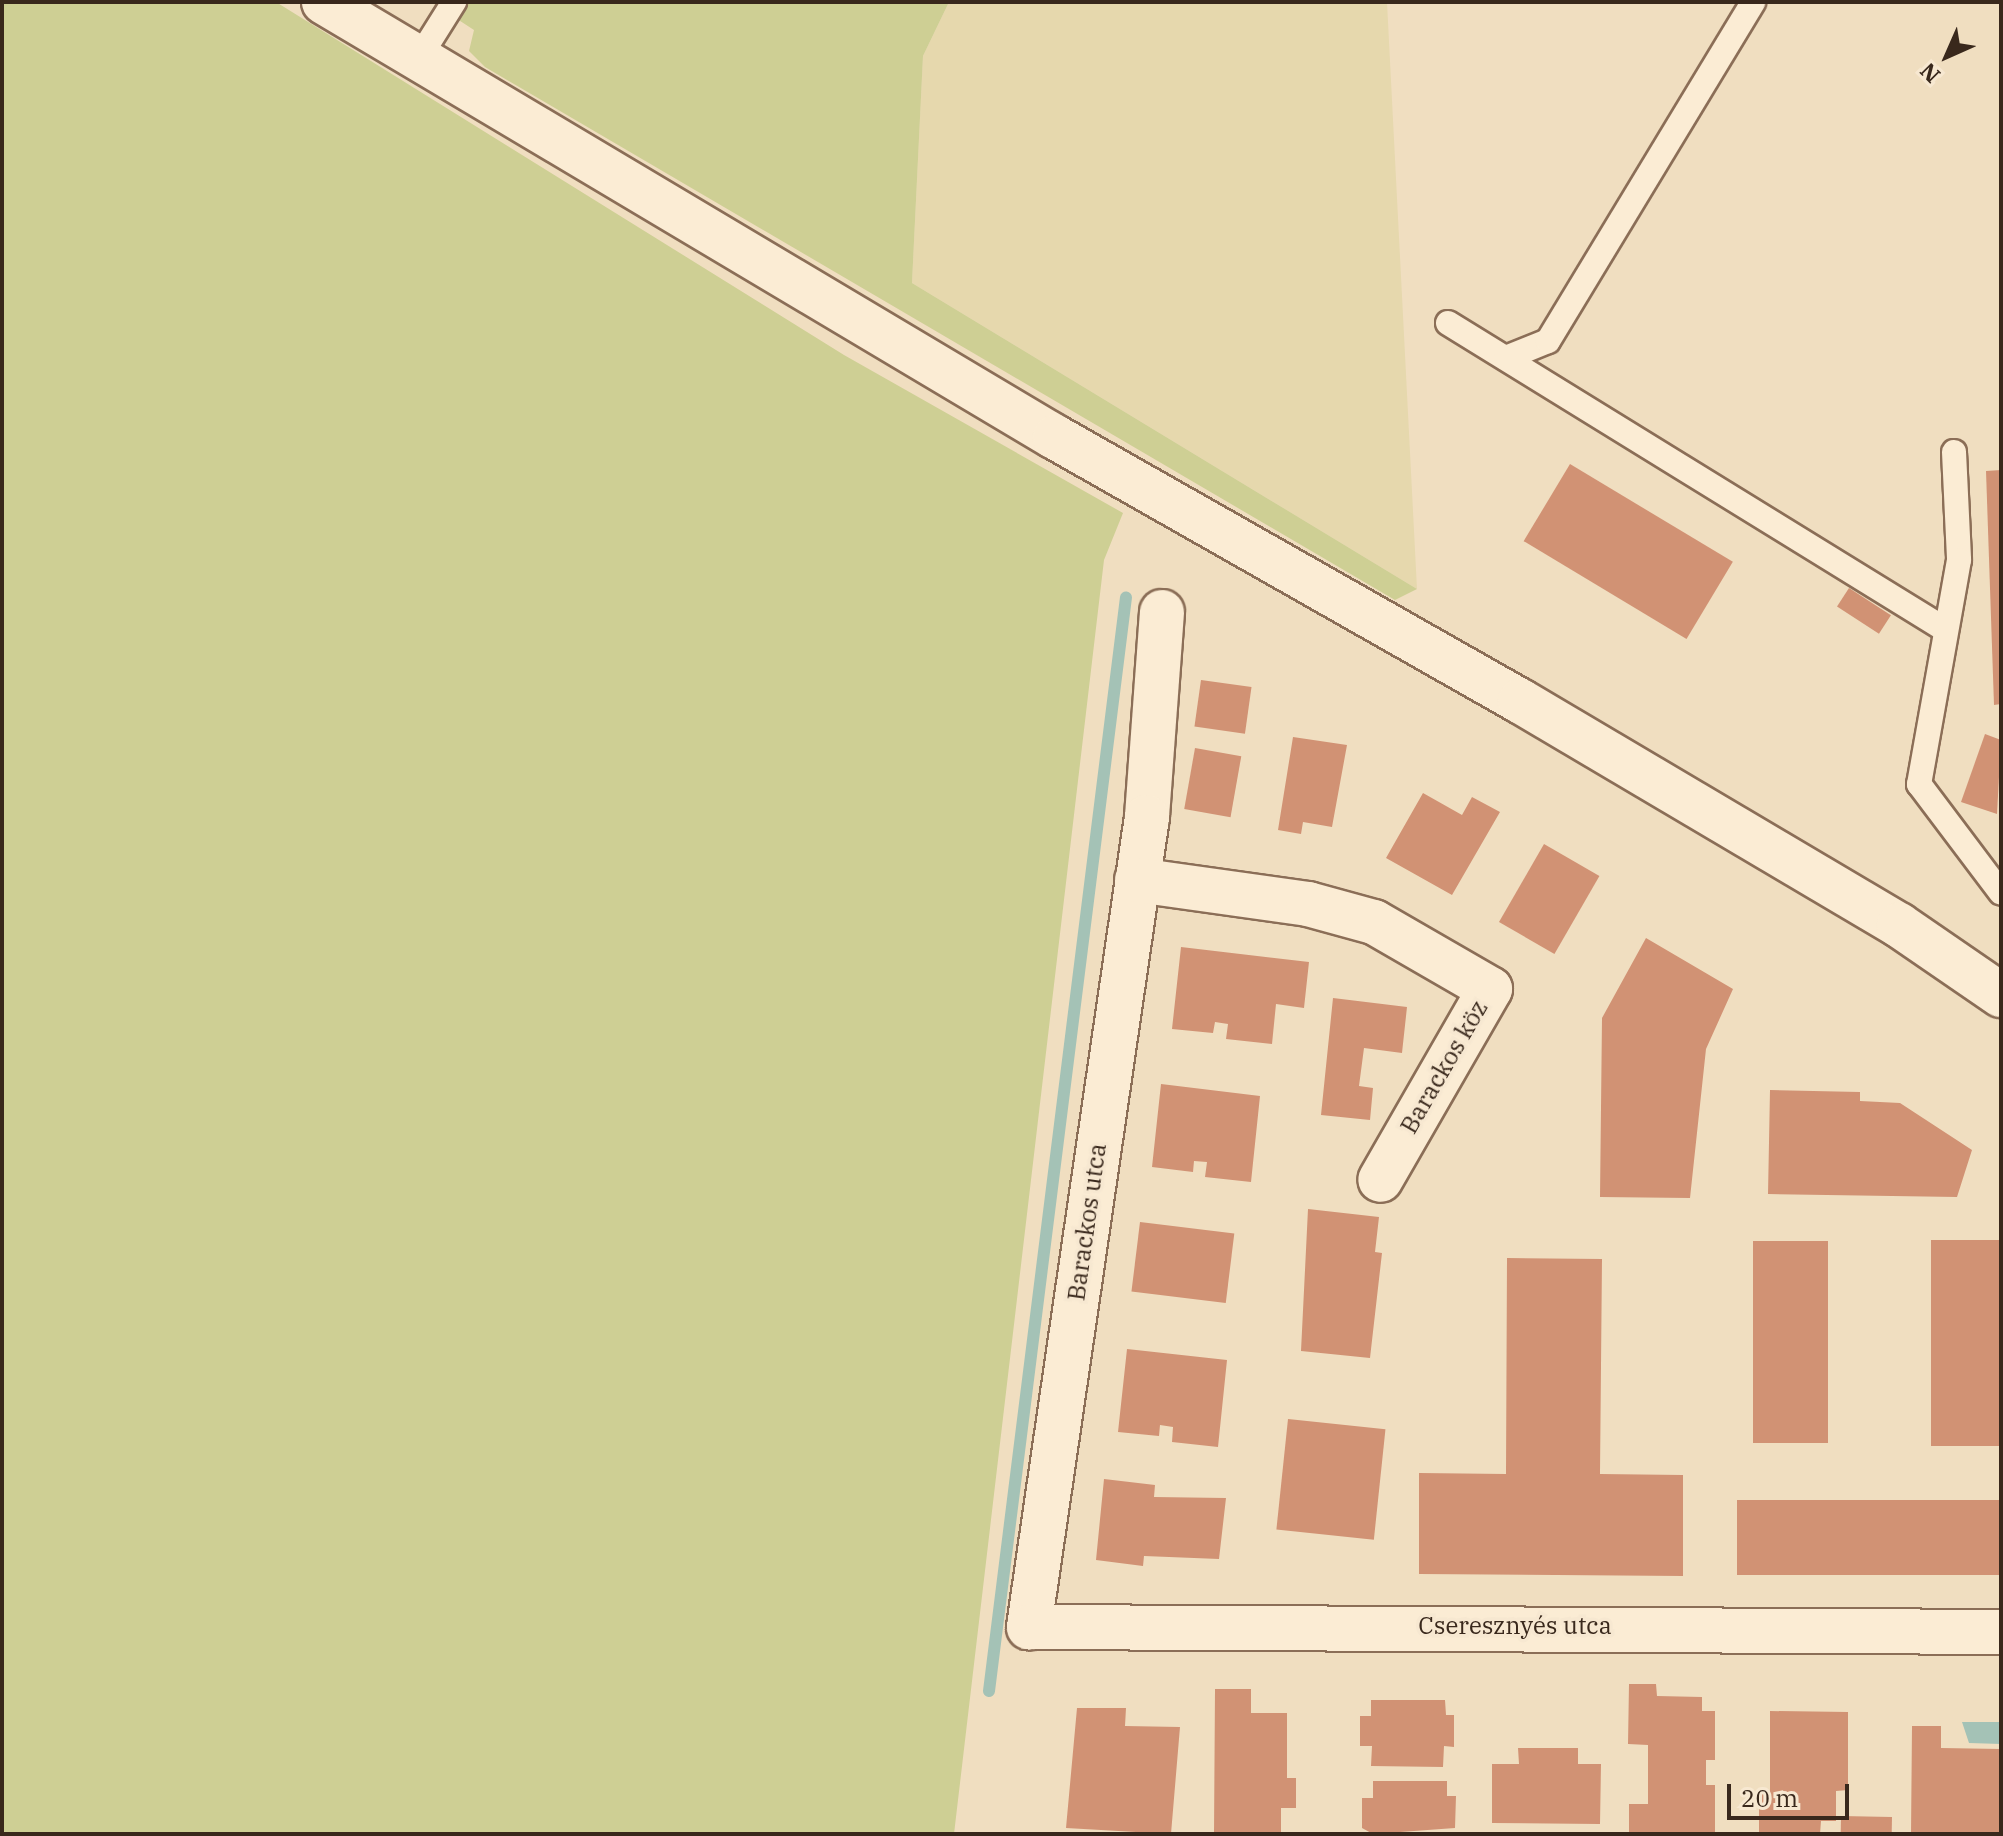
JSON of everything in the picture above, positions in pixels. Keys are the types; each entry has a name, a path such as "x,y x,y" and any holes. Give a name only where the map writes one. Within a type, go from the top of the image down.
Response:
{"street":[{"path":"324,2 417,61 1520,701 1899,925 2001,995"},
{"name":"Barackos utca","path":"1029,1627 1147,817 1162,612"},
{"name":"Barackos köz","path":"1137,880 1308,904 1374,922 1490,989 1380,1180"},
{"name":"Cseresznyés utca","path":"1029,1627 2001,1632"}],"lane":[{"path":"417,61 454,2"},
{"path":"1506,358 1548,341 1753,2"},
{"path":"1448,323 1946,630"},
{"path":"1954,452 1959,560 1919,784 2001,893"}],"shaded area":[{"path":"949,2 1387,2 1417,589 912,283 923,56"},
{"path":"1962,1722 2001,1722 2001,1744 1969,1743"}],"green space":[{"path":"2,2 276,2 844,355 1123,513 1104,560 954,1834 2,1834"},
{"path":"431,2 949,2 923,56 912,283 1417,589 1395,600 485,67 469,51 474,30"}],"building":[{"path":"1570,464 1733,562 1687,639 1524,541"},
{"path":"2001,470 2001,704 1994,705 1986,471"},
{"path":"1849,588 1891,615 1879,634 1837,606"},
{"path":"1201,680 1252,687 1245,734 1194,727"},
{"path":"1985,734 2001,740 1997,814 1961,802"},
{"path":"1293,737 1347,745 1332,827 1303,822 1301,834 1278,830"},
{"path":"1195,748 1241,756 1231,817 1184,809"},
{"path":"1423,793 1462,815 1472,797 1500,812 1452,895 1386,858"},
{"path":"1544,844 1599,876 1554,954 1499,922"},
{"path":"1646,938 1733,989 1706,1049 1690,1198 1600,1197 1602,1018"},
{"path":"1181,947 1309,962 1304,1008 1276,1004 1272,1044 1226,1039 1228,1024 1215,1022 1213,1033 1172,1029"},
{"path":"1333,998 1407,1007 1402,1053 1364,1048 1359,1086 1373,1088 1370,1120 1321,1115"},
{"path":"1161,1084 1260,1096 1251,1182 1205,1177 1207,1162 1194,1161 1193,1172 1152,1167"},
{"path":"1770,1090 1860,1092 1860,1101 1900,1103 1972,1150 1957,1197 1768,1194"},
{"path":"1308,1209 1379,1217 1375,1252 1382,1253 1370,1358 1301,1351"},
{"path":"1140,1222 1234,1234 1226,1303 1131,1291"},
{"path":"1931,1240 2001,1240 2001,1446 1931,1446"},
{"path":"1753,1241 1828,1241 1828,1443 1753,1443"},
{"path":"1507,1258 1602,1259 1600,1474 1683,1475 1683,1576 1419,1574 1419,1473 1506,1474"},
{"path":"1127,1349 1227,1360 1218,1447 1172,1442 1173,1427 1160,1425 1159,1436 1118,1432"},
{"path":"1288,1419 1385,1429 1374,1540 1276,1529"},
{"path":"1104,1479 1155,1485 1154,1497 1226,1498 1219,1559 1144,1556 1143,1566 1096,1560"},
{"path":"1737,1500 2001,1500 2001,1575 1737,1575"},
{"path":"1629,1684 1656,1684 1657,1696 1702,1697 1702,1711 1715,1711 1715,1760 1706,1760 1706,1785 1715,1785 1715,1834 1629,1834 1629,1804 1648,1804 1648,1745 1628,1744"},
{"path":"1215,1689 1251,1689 1251,1713 1287,1713 1287,1778 1296,1778 1296,1808 1281,1808 1281,1834 1214,1834"},
{"path":"1371,1700 1445,1700 1446,1715 1454,1715 1454,1747 1444,1746 1443,1767 1371,1766 1372,1746 1360,1746 1360,1716 1371,1716"},
{"path":"1077,1708 1126,1708 1125,1726 1180,1727 1171,1834 1066,1828"},
{"path":"1770,1711 1848,1712 1848,1790 1836,1791 1836,1821 1821,1821 1820,1834 1759,1834 1759,1792 1770,1792"},
{"path":"1912,1726 1941,1726 1941,1748 2001,1749 2001,1834 1911,1834"},
{"path":"1518,1748 1578,1748 1578,1764 1601,1764 1600,1824 1492,1823 1492,1764 1519,1764"},
{"path":"1373,1781 1447,1781 1447,1796 1456,1796 1455,1828 1373,1834 1362,1828 1362,1798 1373,1798"},
{"path":"1841,1816 1892,1817 1892,1834 1841,1834"}],"waterway":[{"path":"989,1691 1126,598"}]}
